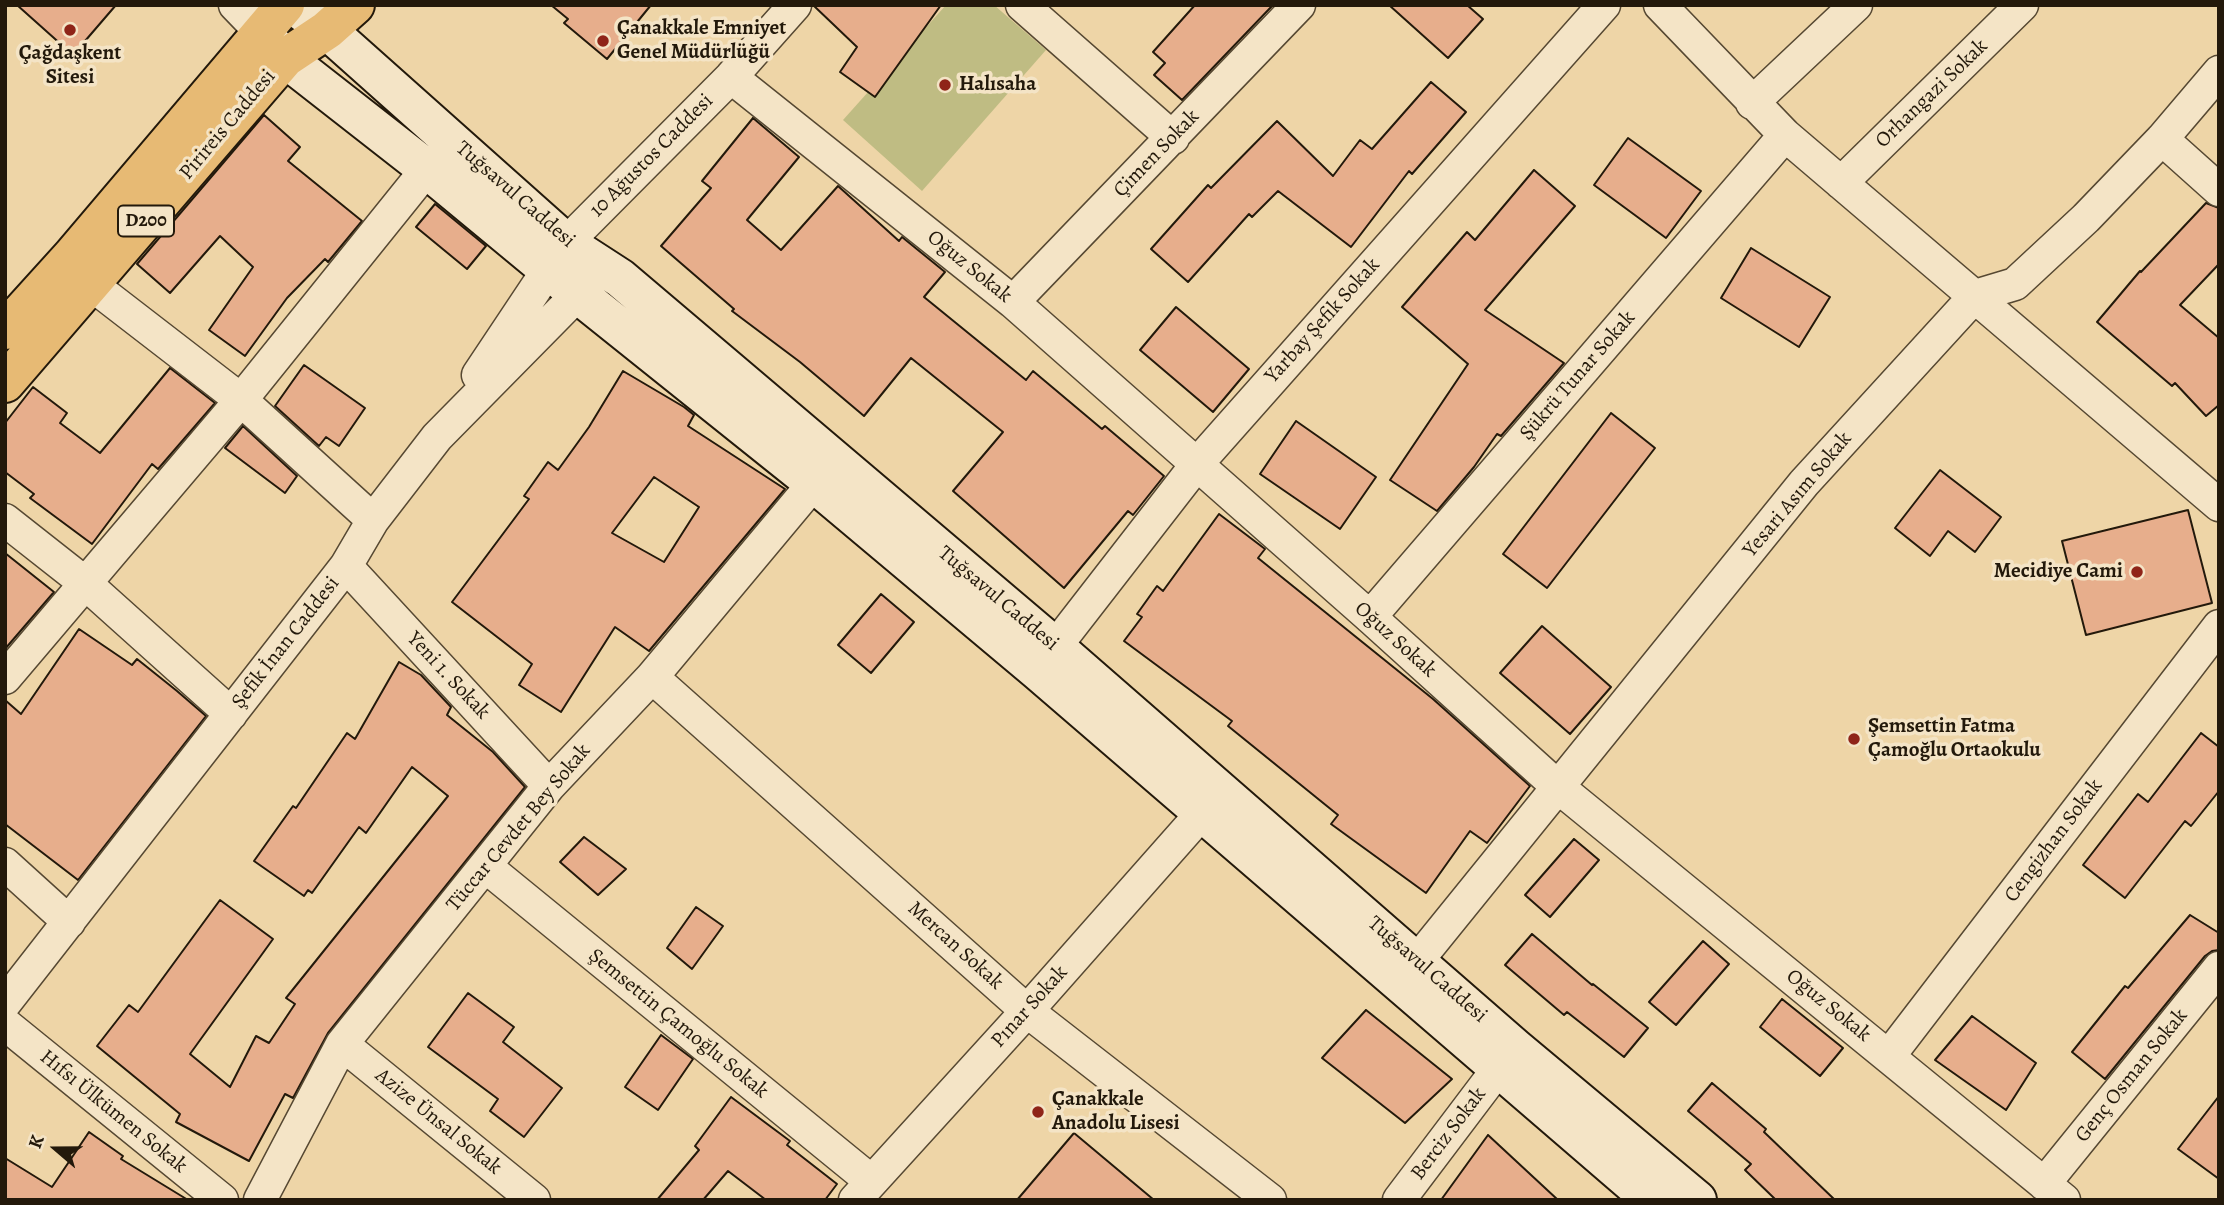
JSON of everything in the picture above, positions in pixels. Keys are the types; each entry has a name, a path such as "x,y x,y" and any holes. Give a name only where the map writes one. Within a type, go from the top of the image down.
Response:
{"highway":[{"name":"D200","path":"266,25 341,18"},
{"name":"Pirireis Caddesi","path":"5,383 92,285 266,25"},
{"name":"Pirireis Caddesi","path":"5,330 72,256 232,69 266,25"}],"main road":[{"name":"Tuğsavul Caddesi","path":"294,5 341,18 557,256 620,278 1055,647 1515,1048 1697,1200"},
{"path":"266,25 427,169 557,256 578,294 814,483 1652,1200"}],"street":[{"name":"10 Ağustos Caddesi","path":"437,437 557,256 731,76 795,5"},
{"path":"1022,5 1173,138"},
{"name":"Çimen Sokak","path":"1013,302 1299,5"},
{"name":"Yarbay Şefik Sokak","path":"1055,647 1197,464 1604,5"},
{"path":"1660,5 1785,135 2219,505"},
{"path":"1752,103 1856,5"},
{"name":"Orhangazi Sokak","path":"1841,183 2022,5"},
{"path":"1975,296 2015,284 2086,218 2162,139 2219,72"},
{"name":"Oğuz Sokak","path":"731,76 1013,302 1558,787 2054,1192"},
{"name":"Şükrü Tunar Sokak","path":"1370,617 1785,135"},
{"path":"2162,139 2219,190"},
{"path":"5,678 241,400 427,169"},
{"path":"92,285 241,400 373,520"},
{"name":"Şefik İnan Caddesi","path":"5,1003 346,566 373,520 437,437 578,294"},
{"name":"Yesari Asım Sokak","path":"1417,961 1804,483 1975,296"},
{"name":"Tüccar Cevdet Bey Sokak","path":"260,1200 342,1044 550,786 652,677 814,483"},
{"path":"5,520 85,583 231,714"},
{"name":"Yeni 1. Sokak","path":"346,566 550,786"},
{"name":"Cengizhan Sokak","path":"1889,1056 2219,625"},
{"name":"Mercan Sokak","path":"652,677 1027,1011 1270,1200"},
{"name":"Pınar Sokak","path":"863,1190 1027,1011 1202,813"},
{"path":"5,864 69,922"},
{"name":"Şemsettin Çamoğlu Sokak","path":"485,866 863,1190"},
{"name":"Genç Osman Sokak","path":"2054,1192 2219,968"},
{"name":"Hıfsı Ülkümen Sokak","path":"5,1024 222,1200"},
{"name":"Azize Ünsal Sokak","path":"342,1044 534,1200"},
{"name":"Berciz Sokak","path":"1399,1200 1498,1069"}],"shaded area":[{"name":"Halısaha","path":"946,5 994,5 1046,50 922,191 843,120"}],"building":[{"name":"Çağdaşkent Sitesi","path":"17,5 116,5 73,55"},
{"name":"Çanakkale Emniyet Genel Müdürlüğü","path":"551,5 651,5 607,59 564,23 568,19"},
{"path":"813,5 941,5 875,97 840,72 857,47"},
{"path":"1195,5 1273,5 1182,100 1154,75 1165,63 1153,52"},
{"path":"1389,5 1467,5 1483,19 1448,58"},
{"path":"1431,82 1466,112 1412,174 1409,171 1351,247 1278,191 1252,217 1249,214 1188,282 1151,249 1208,185 1211,188 1277,121 1333,176 1360,140 1372,149"},
{"path":"264,115 300,147 288,161 362,221 328,262 325,259 287,298 245,356 209,330 253,267 220,236 170,293 137,264"},
{"path":"753,118 799,157 747,220 781,250 838,186 899,241 902,237 945,272 924,297 1026,380 1033,371 1102,429 1105,426 1164,476 1133,515 1128,511 1064,588 953,491 1003,432 911,358 864,416 800,362 732,311 734,309 661,246 711,188 702,181"},
{"path":"1628,138 1701,191 1666,238 1594,185"},
{"path":"1534,170 1575,206 1485,310 1564,363 1501,436 1497,434 1474,467 1437,511 1390,480 1468,364 1402,307 1467,232 1475,240"},
{"path":"2206,203 2219,208 2219,264 2180,305 2219,338 2219,405 2206,416 2175,383 2172,386 2097,322 2140,271"},
{"path":"435,204 486,246 467,269 416,227"},
{"path":"1751,248 1830,297 1799,347 1721,298"},
{"path":"1176,307 1249,369 1213,412 1140,350"},
{"path":"304,365 365,408 339,446 326,437 319,446 275,406"},
{"path":"170,368 215,403 158,469 152,464 92,544 30,498 34,494 5,472 5,423 33,387 67,413 60,423 100,453"},
{"path":"623,371 684,407 694,415 688,426 785,489 649,651 615,627 561,712 519,685 532,664 452,602 529,499 524,496 548,462 558,470 589,427","holes":["654,477 699,507 664,562 612,533"]},
{"path":"1611,413 1655,448 1547,588 1503,554"},
{"path":"1296,421 1376,477 1340,529 1260,474"},
{"path":"243,426 297,476 285,493 225,448"},
{"path":"1940,470 2001,517 1975,552 1948,531 1930,556 1895,528"},
{"name":"Mecidiye Cami","path":"2188,510 2212,603 2086,635 2062,541"},
{"path":"1219,514 1265,549 1258,558 1433,699 1530,786 1487,843 1470,831 1426,893 1331,824 1338,815 1228,726 1232,721 1124,641 1142,617 1137,614 1157,586 1163,591"},
{"path":"5,553 54,592 5,649"},
{"path":"881,594 914,622 871,673 838,645"},
{"path":"1542,626 1611,687 1570,734 1500,673"},
{"path":"79,629 132,665 137,659 206,716 78,880 5,824 5,700 21,714"},
{"path":"399,662 421,675 451,707 447,715 493,752 525,787 328,1033 293,1098 285,1094 249,1161 176,1122 180,1114 97,1046 129,1005 138,1012 220,900 273,939 190,1054 230,1087 256,1036 269,1043 295,1004 286,998 448,796 412,767 366,833 359,827 312,893 308,890 304,896 254,861 293,806 296,808 347,733 355,739"},
{"path":"2201,733 2219,747 2219,791 2191,826 2185,821 2125,898 2083,865 2138,794 2148,802"},
{"path":"584,837 626,869 598,895 560,862"},
{"path":"1574,839 1599,860 1550,917 1525,895"},
{"path":"696,907 723,926 692,969 667,948"},
{"path":"2190,915 2219,933 2219,950 2205,956 2105,1079 2072,1052 2125,986 2128,988"},
{"path":"1532,934 1648,1028 1624,1057 1567,1012 1564,1015 1505,965"},
{"path":"1703,941 1729,964 1676,1025 1649,1002"},
{"path":"468,993 514,1027 503,1042 562,1088 524,1137 490,1111 498,1099 428,1047"},
{"path":"1782,999 1843,1048 1820,1076 1760,1027"},
{"path":"1366,1010 1452,1079 1405,1123 1322,1058"},
{"path":"1972,1016 2036,1063 2006,1110 1935,1060"},
{"path":"661,1035 693,1059 658,1110 625,1087"},
{"path":"1712,1083 1766,1129 1764,1132 1835,1200 1776,1200 1745,1170 1751,1164 1688,1111"},
{"path":"2219,1096 2219,1179 2178,1149"},
{"path":"731,1097 790,1141 787,1145 837,1184 825,1200 766,1200 728,1171 703,1200 657,1200 699,1150 695,1146"},
{"path":"89,1132 123,1156 121,1159 188,1200 5,1200 5,1158 52,1187"},
{"path":"1074,1133 1154,1200 1017,1200"},
{"path":"1488,1135 1558,1200 1441,1200"}],"place":[{"name":"Çağdaşkent Sitesi","path":"70,30"},
{"name":"Çanakkale Emniyet Genel Müdürlüğü","path":"603,41"},
{"name":"Halısaha","path":"945,85"},
{"name":"Mecidiye Cami","path":"2137,572"},
{"name":"Şemsettin Fatma Çamoğlu Ortaokulu","path":"1854,739"},
{"name":"Çanakkale Anadolu Lisesi","path":"1038,1112"}]}
